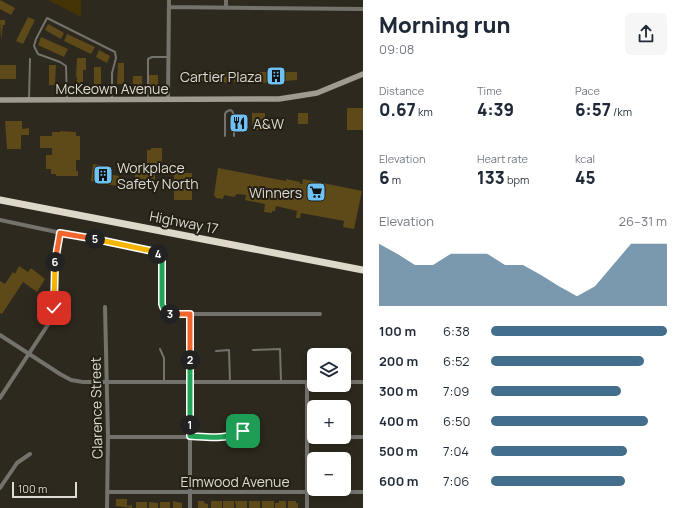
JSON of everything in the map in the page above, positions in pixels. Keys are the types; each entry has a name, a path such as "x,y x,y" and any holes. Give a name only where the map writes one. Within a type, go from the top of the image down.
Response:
{"highway":[{"name":"Highway 17","path":"0,200 363,270"}],"street":[{"path":"168,100 169,0"},
{"path":"226,0 226,8"},
{"path":"169,6 363,9"},
{"name":"McKeown Avenue","path":"0,100 279,99 317,93 363,74"},
{"path":"0,220 152,251 158,254 162,260 163,307 167,313 320,314"},
{"path":"0,398 46,329 53,315 55,263 60,233"},
{"name":"Clarence Street","path":"105,307 108,437 107,508"},
{"path":"190,314 190,508"},
{"path":"0,335 71,380 83,382 307,382"},
{"path":"351,382 363,382"},
{"path":"108,437 232,436 243,431 246,426"},
{"path":"351,437 363,437"},
{"path":"0,488 17,463 30,454"},
{"name":"Elmwood Avenue","path":"107,492 307,492"},
{"name":"Elmwood Avenue","path":"351,492 363,492"},
{"path":"307,496 307,508"}],"lane":[{"path":"67,100 66,66 60,62 38,54 34,46 47,18 115,52 116,58 112,73 112,100"},
{"path":"148,100 148,59 152,57 168,57"},
{"path":"29,100 30,59"},
{"path":"225,136 225,114 228,110 232,111 233,113 234,136"},
{"path":"160,349 164,358 164,382"},
{"path":"253,350 280,349 281,382"},
{"path":"216,351 229,350 230,382"}],"shaded area":[{"path":"48,0 81,0 81,17"}],"building":[{"path":"0,0 15,8 11,15 0,9"},
{"path":"28,17 35,20 23,44 16,41"},
{"path":"0,20 5,20 1,40"},
{"path":"48,24 64,33 61,39 45,30"},
{"path":"67,34 95,47 91,54 64,41"},
{"path":"41,37 68,49 64,57 38,45"},
{"path":"99,50 110,56 107,63 96,57"},
{"path":"77,58 86,58 86,70 83,70 83,84 77,84"},
{"path":"118,63 124,63 124,84 117,84"},
{"path":"0,65 16,65 16,79 0,79"},
{"path":"49,65 56,65 55,85 49,85"},
{"path":"94,67 101,67 101,84 94,84"},
{"name":"Cartier Plaza","path":"196,72 238,72 238,81 234,83 234,80 230,80 230,83 199,81 196,80"},
{"name":"Cartier Plaza","path":"255,72 297,72 297,80 261,83 261,80 257,80 257,83 255,83"},
{"path":"149,75 158,75 158,86 149,86"},
{"path":"133,76 142,76 142,88 133,88"},
{"path":"347,108 363,108 363,130 347,130"},
{"path":"252,113 265,113 265,130 252,130"},
{"path":"298,113 308,113 308,124 298,124"},
{"path":"235,117 242,117 242,130 235,130"},
{"path":"5,121 22,121 22,129 29,128 29,135 21,135 21,149 7,149"},
{"path":"52,132 76,132 76,136 80,136 80,160 76,160 76,171 78,171 78,176 56,176 56,174 51,174 51,169 46,169 46,155 52,155 52,148 40,148 40,136 52,136"},
{"path":"151,148 162,148 162,173 155,173 155,180 135,180 135,172 147,172 147,150 151,150"},
{"name":"Workplace Safety North","path":"93,164 109,167 108,174 119,176 117,186 91,181"},
{"path":"218,168 286,181 286,179 300,182 300,184 302,184 303,179 362,191 354,229 343,227 344,221 301,213 300,218 296,218 297,211 276,206 275,211 272,211 272,213 264,212 265,204 245,200 246,195 237,194 234,197 224,195 223,199 216,198 214,195"},
{"path":"174,173 192,173 192,200 174,200"},
{"path":"19,266 28,272 31,268 45,279 37,292 23,282 2,314 0,313 0,281 5,284 13,272 15,274"},
{"path":"116,499 127,499 127,506 132,505 132,508 116,506"},
{"path":"173,501 182,503 182,508 173,508"},
{"path":"198,501 204,501 204,503 208,504 208,508 198,508"},
{"path":"211,501 222,501 222,508 211,508"},
{"path":"223,501 234,501 234,508 223,508"},
{"path":"235,501 247,501 247,508 236,508"},
{"path":"249,501 260,501 260,508 249,508"},
{"path":"262,501 274,501 274,508 262,508"},
{"path":"279,501 286,501 286,508 275,508 275,503 279,503"},
{"path":"288,501 296,501 296,503 298,503 298,508 288,508"},
{"path":"136,502 147,502 147,508 136,508"},
{"path":"149,502 158,503 158,508 149,508"},
{"path":"160,502 170,502 170,508 160,508"}],"place":[{"name":"Cartier Plaza","path":"276,76"},
{"name":"A&W","path":"239,123"},
{"name":"Workplace Safety North","path":"103,175"},
{"name":"Winners","path":"316,192"}],"route":[{"path":"54,308 55,263 60,233 152,251 158,254 162,260 162,304 165,311 172,314 190,314 190,436 225,437 232,436 243,431"}]}
